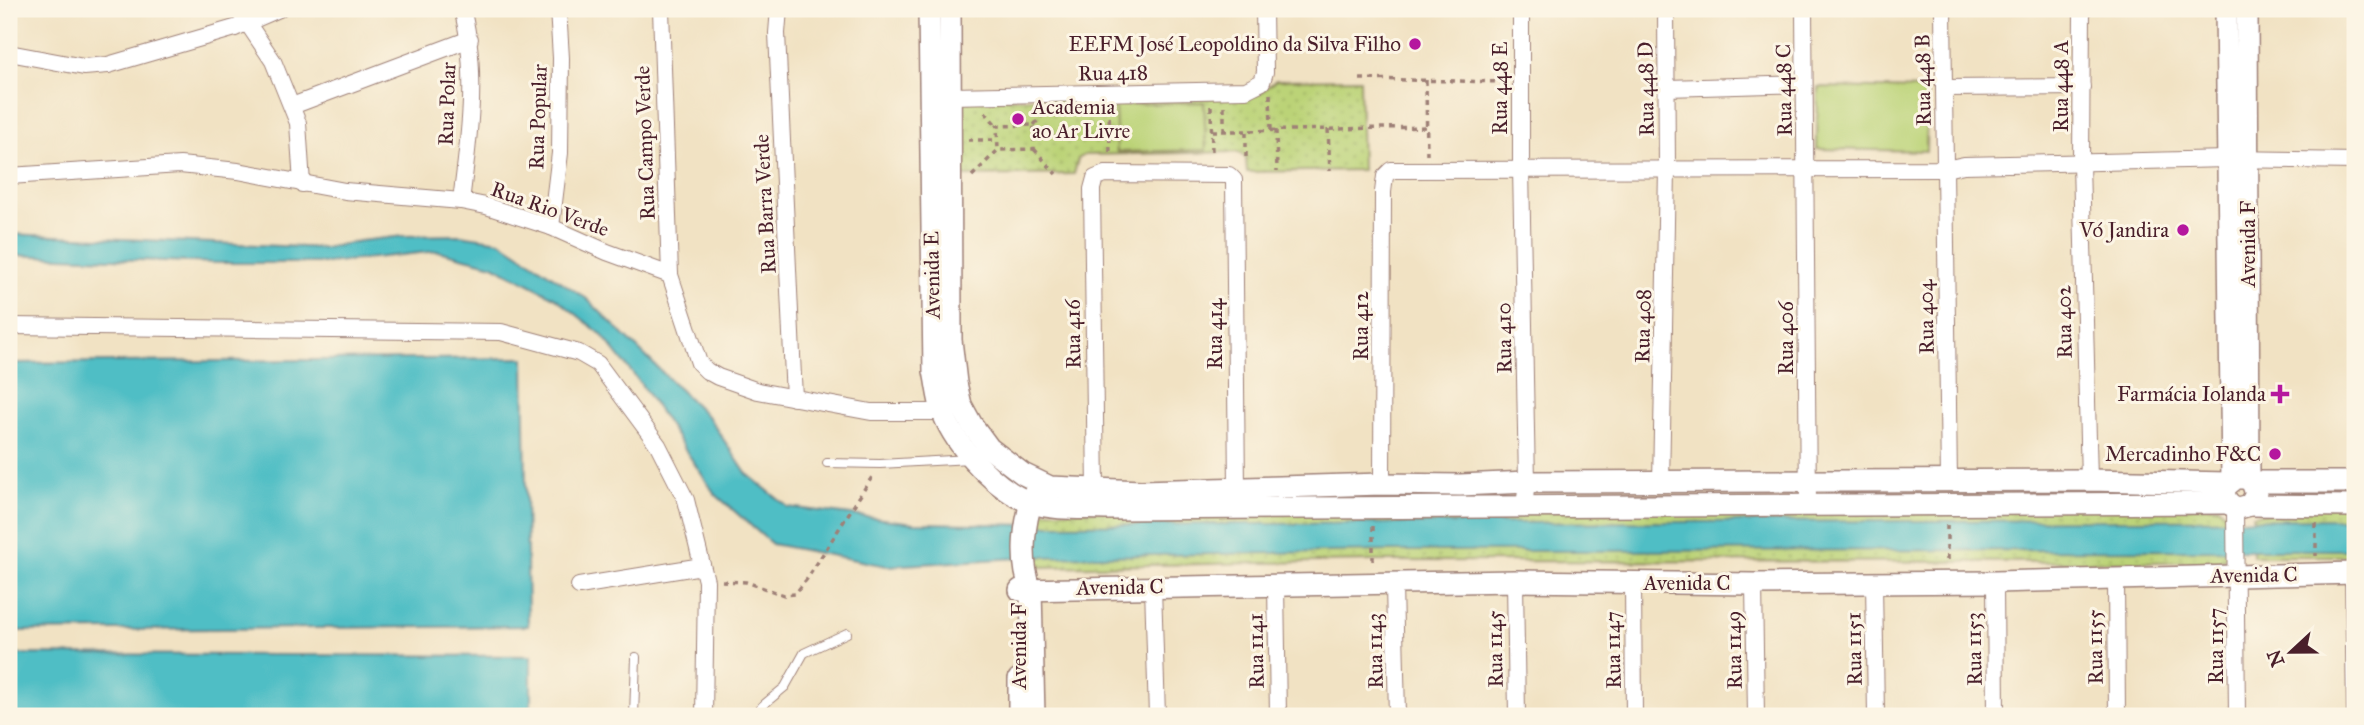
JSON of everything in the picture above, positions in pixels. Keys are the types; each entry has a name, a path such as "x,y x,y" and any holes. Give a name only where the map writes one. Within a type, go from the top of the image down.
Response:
{"street":[{"path":"238,9 273,61 292,106 298,123 302,184"},
{"path":"9,53 84,67 108,65 192,42 279,9"},
{"name":"Rua Polar","path":"461,201 470,129 470,39 462,9"},
{"name":"Rua Popular","path":"551,227 560,153 561,58 558,9"},
{"name":"Rua Campo Verde","path":"661,9 670,275"},
{"name":"Rua Barra Verde","path":"779,9 794,398"},
{"path":"1264,9 1268,79"},
{"name":"Rua 448 E","path":"1521,9 1521,168"},
{"name":"Rua 448 D","path":"1666,9 1667,170"},
{"name":"Rua 448 C","path":"1804,9 1807,170"},
{"name":"Rua 448 B","path":"1943,9 1945,151"},
{"name":"Rua 448 A","path":"2081,163 2082,9"},
{"name":"Avenida F","path":"2226,9 2238,159"},
{"name":"Avenida F","path":"2239,495 2238,159 2247,9"},
{"name":"Avenida E","path":"939,19 951,96 951,340 956,383 952,409"},
{"name":"Avenida E","path":"939,19 934,371 952,409 957,439 999,484 1031,502"},
{"path":"292,106 470,39"},
{"name":"Rua 418","path":"951,96 1237,92 1268,79"},
{"path":"1667,88 1804,85"},
{"path":"1944,88 2082,87"},
{"name":"Rua 404","path":"1945,151 1949,482"},
{"path":"1428,168 1945,169 1964,165 2238,159 2355,160"},
{"name":"Rua 402","path":"2081,163 2089,480"},
{"name":"Rua Rio Verde","path":"9,177 180,164 238,171 345,191 461,201 551,227 607,252 670,275"},
{"name":"Rua 412","path":"1382,484 1385,176 1391,170 1428,168"},
{"name":"Rua 410","path":"1521,168 1527,482 1524,507"},
{"name":"Rua 408","path":"1661,482 1667,170"},
{"name":"Rua 406","path":"1807,170 1808,505"},
{"name":"Rua 416","path":"1096,491 1092,189 1095,178 1105,174 1229,175 1234,180"},
{"name":"Rua 414","path":"1234,180 1237,489"},
{"path":"670,275 693,350 699,363 707,371 758,391 871,412 952,409"},
{"path":"9,326 501,332 579,354 598,364 658,445 686,500 704,574 704,716"},
{"name":"Avenida E","path":"952,409 989,448 1031,502"},
{"path":"1031,502 1050,488 1096,491 1527,482 2089,480 2355,506"},
{"path":"1031,502 1054,507 1106,509 1808,505 2239,495 2355,482"},
{"name":"Rua 1157","path":"2237,716 2236,567 2239,495"},
{"path":"1026,583 1031,502"},
{"name":"Avenida C","path":"1026,583 1153,587 1514,581 1754,584 1995,582 2116,578 2236,567 2354,573"},
{"path":"2354,573 2355,716"},
{"path":"579,586 704,574"},
{"name":"Rua 1155","path":"2116,578 2117,716"},
{"name":"Rua 1145","path":"1514,581 1517,716"},
{"name":"Rua 1151","path":"1874,582 1876,716"},
{"name":"Rua 1153","path":"1995,582 1996,716"},
{"name":"Avenida F","path":"1019,716 1026,583"},
{"name":"Avenida F","path":"1026,583 1034,716"},
{"name":"Rua 1147","path":"1633,583 1634,716"},
{"name":"Rua 1149","path":"1754,584 1756,716"},
{"name":"Rua 1141","path":"1276,585 1278,716"},
{"name":"Rua 1143","path":"1394,585 1397,716"},
{"path":"1153,587 1157,716"}],"lane":[{"path":"827,463 880,464 973,459"},
{"path":"756,716 762,706 785,687 804,653 847,633"},
{"path":"634,716 636,657"}],"path":[{"path":"1268,79 1277,172"},
{"path":"1360,79 1521,82"},
{"path":"1426,80 1428,168"},
{"path":"1211,97 1212,153"},
{"path":"1224,97 1224,131"},
{"path":"1109,98 1110,154"},
{"path":"998,150 997,126 1034,125 1034,149 1056,174"},
{"path":"1212,131 1427,127"},
{"path":"1328,130 1330,171"},
{"path":"1246,131 1246,158"},
{"path":"1034,138 1075,136"},
{"path":"958,141 998,139"},
{"path":"972,176 998,150 1034,149"},
{"path":"704,574 746,582 784,595 795,594 880,464"},
{"path":"2316,515 2316,552"},
{"path":"1373,516 1373,561"},
{"path":"1947,516 1947,560"}],"green space":[{"path":"1360,79 1362,170 1247,172 1246,158 1238,152 1085,155 1078,159 1074,174 965,176 959,171 957,105 962,99 1224,97 1260,93 1276,80"},
{"path":"1818,87 1927,89 1926,151 1817,149"},
{"path":"1204,102 1206,150 1117,152 1115,105"},
{"path":"2355,500 2355,556 2253,556 2253,515"},
{"path":"2218,506 2227,514 2230,555 2219,562 1373,561 1038,567 1030,560 1029,519 1045,511"}],"water":[{"path":"9,234 325,248 404,236 460,235 500,241 587,299 709,418 746,473 788,507 914,523 1039,525 2355,519 2355,550 1391,551 1035,557 887,566 772,544 715,494 641,384 601,334 556,298 493,265 438,251 327,263 217,263 9,255"},
{"path":"524,358 528,626 9,631 9,363"},
{"path":"9,654 531,656 531,716 9,716"}],"place":[{"name":"EEFM José Leopoldino da Silva Filho","path":"1415,44"},
{"name":"Academia ao Ar Livre","path":"1018,119"},
{"name":"Vó Jandira","path":"2183,230"},
{"name":"Farmácia Iolanda","path":"2280,394"},
{"name":"Mercadinho F&C","path":"2275,454"}]}
